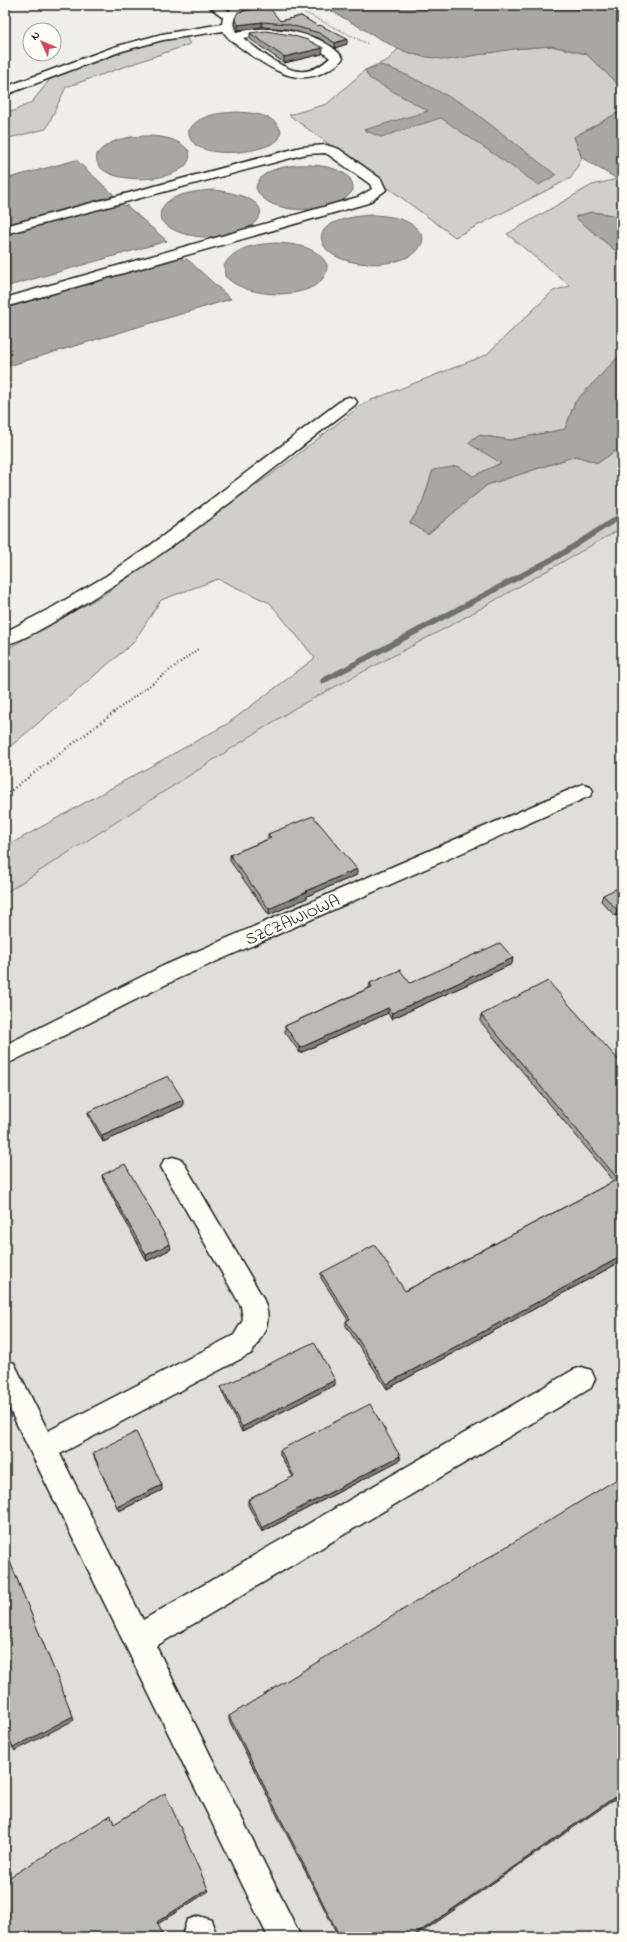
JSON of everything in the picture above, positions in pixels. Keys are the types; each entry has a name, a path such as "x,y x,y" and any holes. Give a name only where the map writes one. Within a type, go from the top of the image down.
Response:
{"lane":[{"path":"5,91 118,49 155,39 230,27 300,38 332,52 337,58 330,65 319,71 299,75 287,72 230,27 213,5"},
{"path":"230,27 242,5"},
{"path":"5,230 306,150 326,149 334,152 376,182 379,186 379,190 363,200 5,303"},
{"path":"5,639 112,580 153,552 349,402"},
{"name":"SZCZAWIOWA","path":"5,1056 171,972 583,791"},
{"path":"43,1448 243,1344 256,1321 253,1304 173,1167"},
{"path":"5,1372 285,1937"},
{"path":"138,1640 582,1379"}],"path":[{"path":"289,5 368,44"},
{"path":"5,795 198,650"}],"shaded area":[{"path":"321,5 622,5 622,88 586,54 552,46 513,49 448,60 420,56 398,49"},
{"path":"186,37 190,44 66,87 46,129 5,139 5,111 14,111 32,102 51,78 151,42"},
{"path":"552,46 586,54 622,88 622,107 619,112 574,137 582,158 571,178 455,237 289,115 327,104 365,70 388,60 398,49 420,56"},
{"path":"382,65 409,76 465,105 556,175 539,185 441,118 381,137 364,130 428,111 369,78 365,70"},
{"path":"622,107 622,182 582,158 574,137 619,112"},
{"path":"237,112 262,116 274,121 281,131 279,139 270,145 242,152 211,151 199,147 191,140 189,130 198,121 211,115"},
{"path":"143,136 168,138 184,146 189,151 188,163 178,171 162,177 143,179 125,178 109,173 99,165 97,154 106,145 124,138"},
{"path":"76,160 114,195 112,195 114,197 5,227 5,179"},
{"path":"297,165 322,166 340,171 352,182 353,190 345,198 333,204 303,210 273,204 262,198 256,188 258,182 266,173 278,168"},
{"path":"617,179 622,182 622,223 611,216 600,213 588,213 575,217 622,256 622,353 575,402 565,429 510,440 478,435 502,462 473,477 433,470 422,504 410,523 429,533 487,485 576,456 598,463 622,446 622,528 455,623 295,708 5,893 5,847 227,724 315,658 270,603 218,579 161,600 133,643 5,751 5,650 105,594 284,465 364,403 486,355 553,291 570,286 507,234 592,185"},
{"path":"213,190 239,195 249,199 256,204 260,210 259,217 252,225 243,231 219,237 192,236 169,227 161,220 161,212 164,205 170,200 187,193"},
{"path":"120,203 123,206 126,205 167,241 5,287 5,235"},
{"path":"591,212 613,215 622,223 622,256 575,217"},
{"path":"374,215 388,216 409,223 423,238 419,248 411,256 395,262 372,264 348,261 337,257 329,252 323,244 322,236 324,229 331,224 349,218"},
{"path":"276,243 298,245 318,254 327,265 324,277 314,286 301,291 284,294 250,290 235,284 225,276 224,266 233,255 239,251 261,244"},
{"path":"181,257 183,260 187,259 231,299 5,367 5,308"},
{"path":"622,353 622,446 598,463 576,456 487,485 428,534 410,523 422,504 433,470 458,466 473,476 501,463 468,443 478,435 510,440 565,429 575,402"},
{"path":"622,529 622,1937 5,1937 5,893 295,708 455,623"}],"building":[{"path":"269,7 280,21 301,16 318,26 320,25 347,39 335,43 319,33 287,24 262,22 238,25 235,18 238,12"},
{"path":"266,31 291,35 308,40 323,48 284,57 250,33"},
{"path":"313,816 357,869 269,909 230,855 271,838 268,834"},
{"path":"622,886 622,908 617,910 603,895"},
{"path":"500,943 513,958 392,1013 388,1008 300,1048 285,1026 372,987 370,983 400,970 410,983"},
{"path":"548,981 622,1064 622,1256 387,1384 346,1321 350,1319 321,1273 375,1245 405,1291 618,1179 481,1015"},
{"path":"168,1076 183,1100 102,1136 88,1112"},
{"path":"125,1164 170,1244 146,1255 102,1175"},
{"path":"314,1342 335,1380 242,1427 221,1387"},
{"path":"370,1404 400,1456 262,1528 248,1500 294,1476 280,1450"},
{"path":"136,1432 162,1485 117,1507 93,1453"},
{"path":"622,1476 622,1792 412,1937 332,1937 338,1933 229,1716"},
{"path":"10,1562 73,1716 13,1748 5,1728 5,1565"},
{"path":"165,1793 208,1889 157,1922 164,1937 5,1937 5,1880 111,1815 114,1824"}],"waterway":[{"path":"323,681 560,555 622,515"}]}
